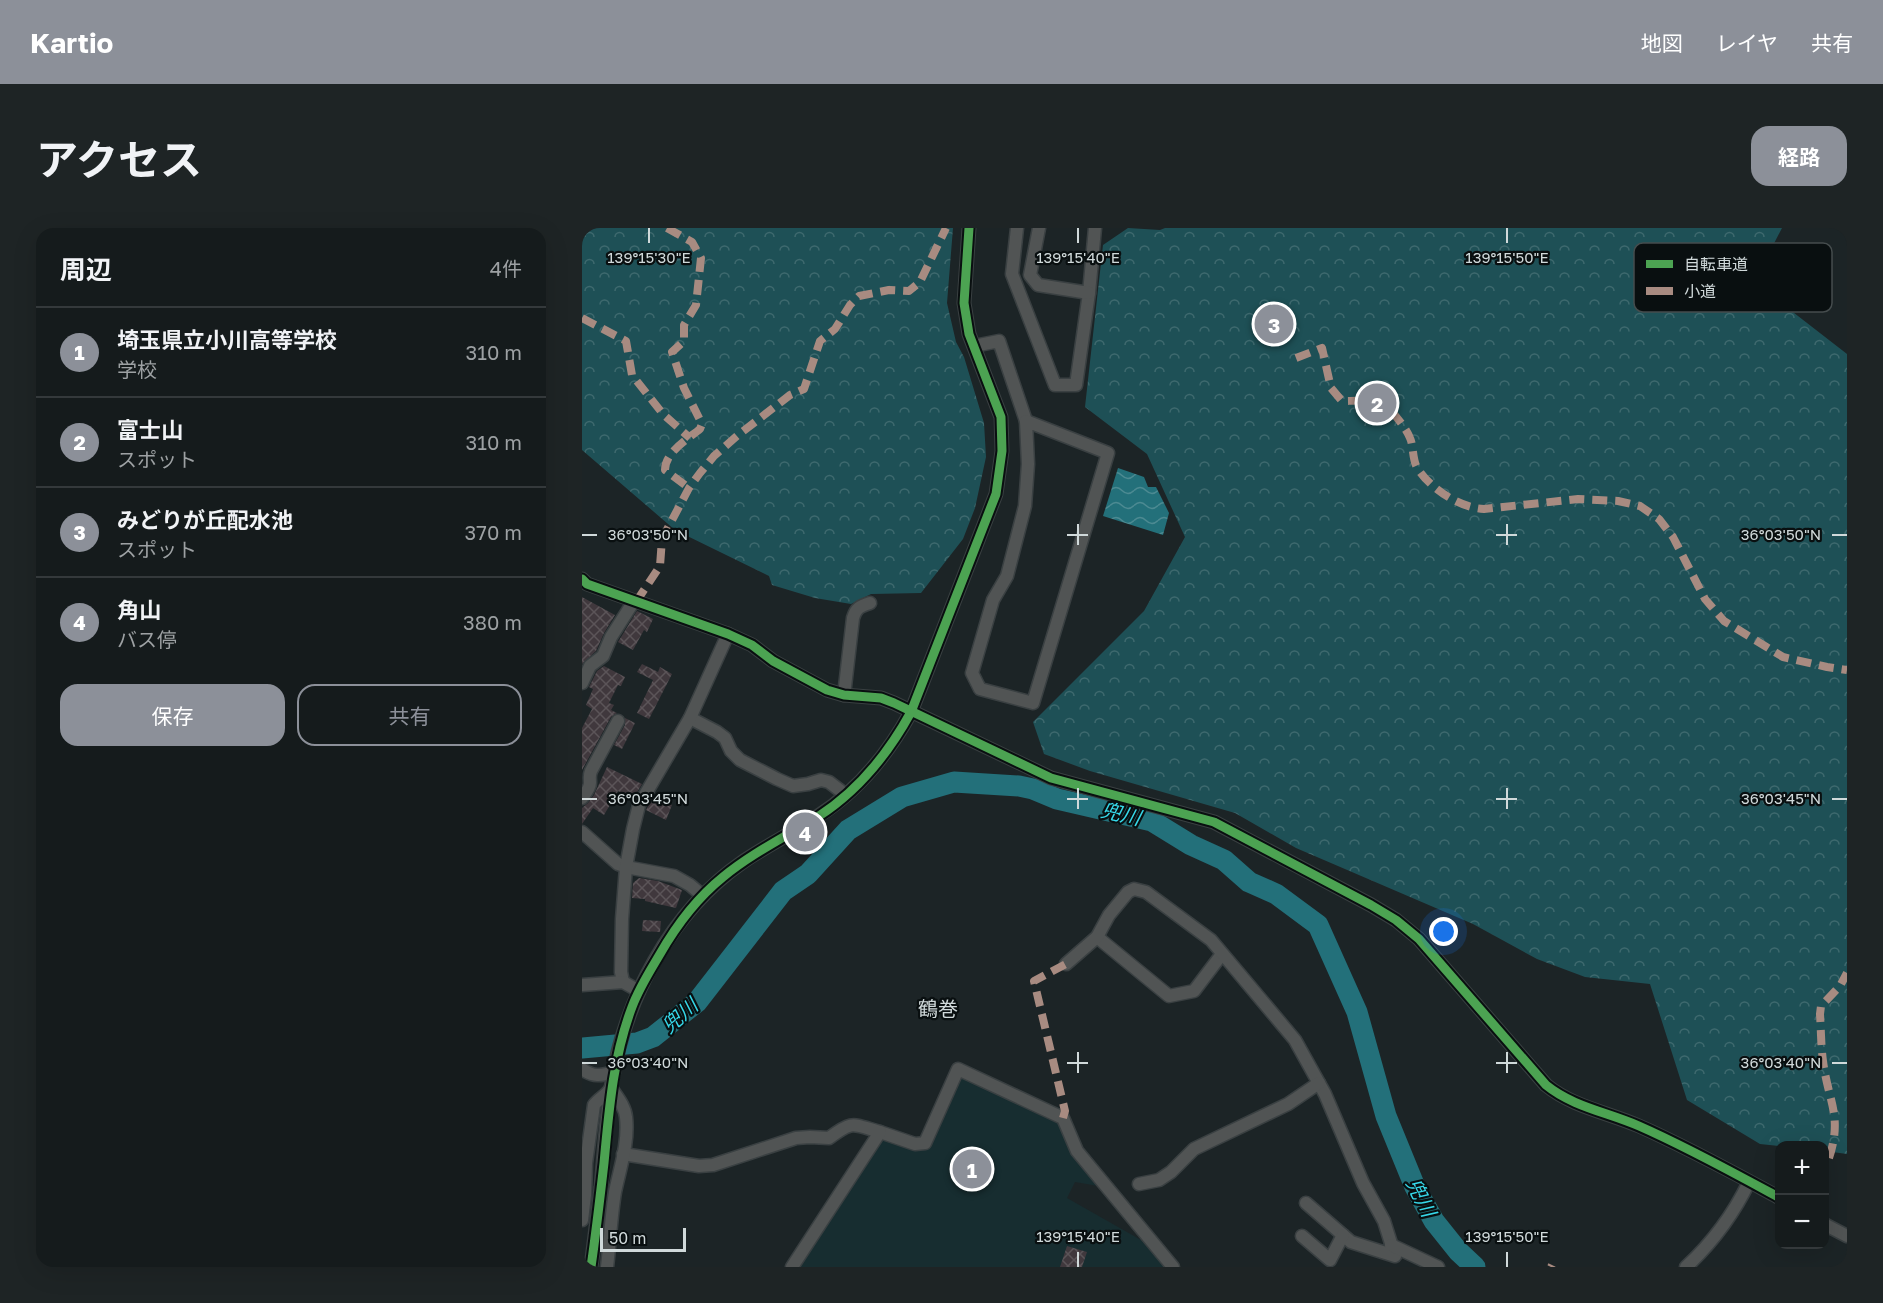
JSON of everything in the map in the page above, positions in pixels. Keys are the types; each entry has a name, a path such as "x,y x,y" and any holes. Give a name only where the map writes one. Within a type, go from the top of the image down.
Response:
{"street":[{"path":"591,1267 611,1088 625,1028 638,992 669,939 703,896 721,878 820,815 846,795 881,761 898,737 911,712 996,494 1002,451 1001,417 969,334 964,303 969,228"},
{"path":"1017,228 1012,274 1055,384 1076,385 1089,293 1095,228"},
{"path":"1039,228 1030,275 1038,285 1089,293"},
{"path":"974,346 999,341 1026,421 1028,464 1025,506 1007,576 993,600 972,673 980,689 1033,703 1108,453 1026,421"},
{"path":"582,579 587,584 728,634 752,645 773,661 819,686 844,695 881,698 1051,778 1214,822 1396,920 1419,939 1546,1085 1560,1096 1637,1125 1683,1146 1775,1196"},
{"path":"582,683 590,666 603,656 611,637 634,601"},
{"path":"844,695 853,618 855,611 870,603"},
{"path":"623,982 621,972 622,919 626,867 639,804 690,718 728,634"},
{"path":"690,718 725,738 731,751 740,760 777,779 793,786 820,780 829,782 846,795"},
{"path":"582,798 589,788 591,771 618,722"},
{"path":"582,832 618,864 674,876 703,896"},
{"path":"1066,964 1097,937 1109,915 1128,892 1134,889 1146,892 1211,940 1295,1040 1318,1083 1363,1183 1384,1221 1395,1256 1351,1242 1306,1203"},
{"path":"1097,937 1169,996 1194,991 1222,954"},
{"path":"582,986 623,982 638,992"},
{"path":"582,1069 591,1075 605,1075 614,1072"},
{"path":"623,1154 699,1166 713,1165 796,1138 829,1138 845,1126 853,1124 915,1144 925,1143 958,1070 1062,1118 1077,1151 1173,1267"},
{"path":"1139,1184 1159,1180 1171,1172 1194,1149 1288,1104 1318,1083"},
{"path":"607,1267 614,1204 623,1154 626,1114 611,1088"},
{"path":"582,1220 586,1163 594,1105 598,1099 606,1096 611,1088"},
{"path":"792,1267 880,1132"},
{"path":"1686,1267 1697,1257 1738,1206 1749,1182"},
{"path":"584,1197 614,1204"},
{"path":"1829,1227 1847,1236"},
{"path":"1302,1236 1330,1260 1343,1235"},
{"path":"1391,1245 1438,1267"}],"shaded area":[{"path":"963,1078 1053,1118 1061,1125 1098,1186 1075,1182 1067,1198 1141,1240 1165,1267 796,1267 880,1139 886,1137 920,1151 929,1147 958,1079"}],"green space":[{"path":"582,228 953,228 947,303 956,342 964,357 984,423 986,457 975,508 963,539 921,593 871,594 851,604 815,598 772,585 769,576 675,530 582,450"},
{"path":"1128,228 1160,230 1165,228 1782,228 1774,243 1634,243 1634,312 1793,312 1847,354 1847,1154 1829,1152 1829,1141 1775,1141 1775,1146 1760,1144 1687,1100 1650,984 1585,977 1537,959 1473,924 1296,848 1235,813 1090,771 1044,754 1033,722 1144,611 1185,537 1147,454 1085,407 1103,245"}],"water":[{"path":"1118,468 1144,477 1148,487 1156,487 1169,513 1163,535 1103,516"}],"building":[{"path":"1274,311 1283,315 1287,324 1283,333 1274,337 1265,333 1261,324 1265,315"},
{"path":"582,597 615,615 596,651 582,664"},
{"path":"637,611 653,619 647,632 644,630 633,650 618,642"},
{"path":"642,664 658,672 660,667 672,674 649,719 637,713 653,680 637,672"},
{"path":"604,666 625,677 609,703 614,705 611,710 617,713 611,717 582,770 582,728 592,709 586,705 593,689 589,687 597,671"},
{"path":"625,718 635,723 622,749 614,745 625,725"},
{"path":"607,767 642,784 633,799 618,791 604,815 593,808 582,824 582,808 594,795"},
{"path":"653,797 672,805 666,820 646,810"},
{"path":"639,878 658,881 682,890 676,908 645,901 645,899 632,898 633,883"},
{"path":"643,920 661,921 660,932 642,931"},
{"path":"1067,1246 1087,1252 1082,1267 1060,1267"}],"waterway":[{"name":"兜川","path":"582,1048 637,1043 653,1037 697,1002 783,891 808,874 848,830 902,797 954,782 1033,789 1057,799 1152,821 1191,845 1224,860 1249,882 1276,894 1318,925 1357,1012 1386,1116 1415,1187 1434,1221 1458,1251 1475,1267"}],"marked path":[{"path":"667,228 692,242 701,258 696,305 684,325 684,341 672,352 684,388 702,424 700,429 673,452 666,463 665,470 689,488"},
{"path":"636,602 660,566 662,539 689,488 714,456 790,395 804,389 820,341 835,329 850,305 859,296 889,290 909,291 920,282 946,228"},
{"path":"582,318 626,341 632,375 663,414 690,438"},
{"path":"1296,358 1322,348 1331,388 1342,401 1374,402 1391,412 1410,438 1418,469 1430,484 1447,496 1465,505 1484,509 1578,499 1618,501 1640,506 1659,519 1673,537 1705,599 1724,621 1783,657 1847,670"},
{"path":"1063,1118 1065,1111 1034,981 1066,964"},
{"path":"1829,1158 1835,1131 1835,1119 1825,1075 1820,1014 1821,1006 1840,986 1847,973"}],"cycle path":[{"path":"591,1267 616,1064 626,1026 641,986 680,923 713,885 734,868 819,816 847,795 860,783 893,742 911,712 996,494 1002,451 1001,417 969,334 964,303 969,228"},
{"path":"582,579 587,584 728,634 752,645 773,661 827,690 844,695 881,698 894,703 1051,778 1214,822 1396,920 1419,939 1546,1085 1556,1093 1657,1134 1775,1195"}],"place":[{"name":"みどりが丘配水池","path":"1274,324"},
{"name":"富士山","path":"1377,403"},
{"name":"角山","path":"805,832"},
{"name":"埼玉県立小川高等学校","path":"972,1169"}],"district":[{"name":"鶴巻","path":"938,1008"}]}
